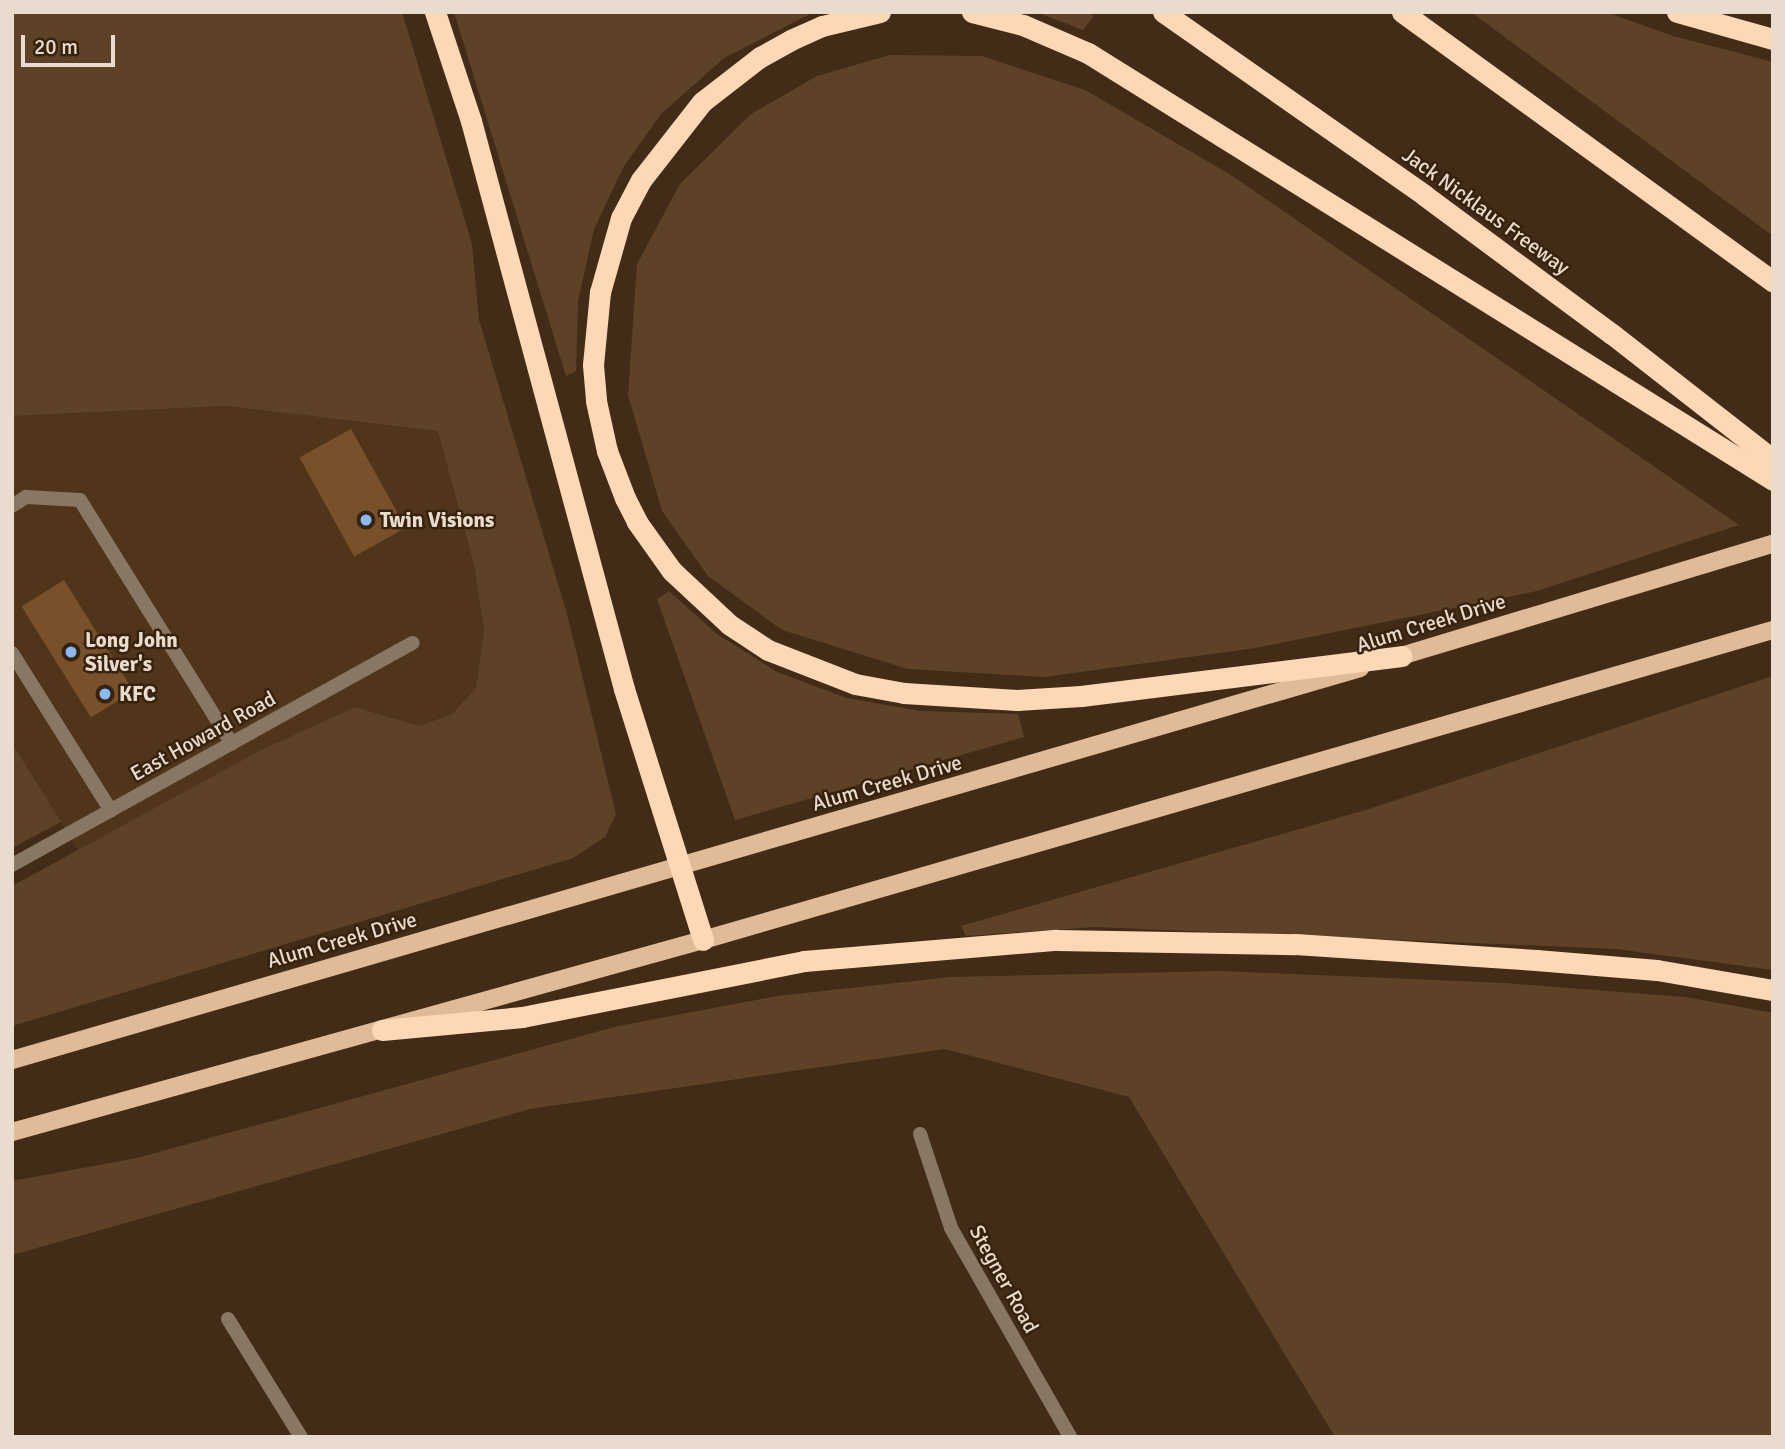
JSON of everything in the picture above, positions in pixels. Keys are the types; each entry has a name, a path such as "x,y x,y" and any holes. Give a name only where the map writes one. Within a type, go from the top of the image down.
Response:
{"highway":[{"path":"435,12 471,121 624,689 703,940"},
{"path":"880,12 822,26 791,40 760,57 702,102 641,180 621,218 600,292 593,365 596,401 607,451 625,498 636,522 672,571 730,625 768,650 855,684 928,696 1017,700 1081,696 1402,656"},
{"path":"972,12 1023,24 1088,53 1773,480"},
{"name":"Jack Nicklaus Freeway","path":"1163,12 1535,277 1773,460"},
{"path":"1402,12 1773,282"},
{"path":"1677,12 1773,39"},
{"path":"383,1030 522,1017 804,961 1056,940 1295,944 1657,971 1773,990"}],"main road":[{"name":"Alum Creek Drive","path":"12,1060 679,868 1773,544"},
{"path":"12,1132 703,940 1773,631"}],"street":[{"path":"12,506 26,497 79,500 232,744"},
{"name":"East Howard Road","path":"12,865 413,643"},
{"path":"12,653 111,811"},
{"name":"Stegner Road","path":"920,1134 951,1228 1070,1437"},
{"path":"228,1319 301,1437"}],"shaded area":[{"path":"12,12 402,12 472,244 479,320 567,614 616,814 605,837 573,858 12,1026 12,886 261,750 355,707 419,726 452,714 476,688 484,630 474,565 438,431 226,406 12,416"},
{"path":"454,12 814,12 724,58 661,114 624,166 594,229 578,301 576,371 566,376"},
{"path":"1036,12 1087,12 1094,16 1083,30"},
{"path":"1471,12 1606,12 1673,36 1773,62 1773,236"},
{"path":"890,55 982,56 1085,90 1231,175 1739,525 1537,591 1256,648 1044,677 908,669 782,630 708,576 662,511 628,395 637,264 680,184 751,114 817,76"},
{"path":"226,406 439,431 474,565 484,630 476,688 452,714 419,726 355,707 261,750 78,850 12,743 12,416"},
{"path":"669,591 717,634 777,672 847,698 920,711 1018,714 1024,737 735,820 657,599"},
{"path":"1773,676 1773,970 1616,949 1095,927 966,936 961,926 1369,809"},
{"path":"12,743 61,822 12,848"},
{"path":"1221,971 1505,983 1685,997 1773,1013 1773,1437 1335,1437 1129,1097 945,1049 530,1109 12,1255 12,1181 137,1158 618,1026 777,996 950,977"}],"building":[{"path":"351,429 406,528 354,556 299,458"},
{"path":"64,580 133,691 91,718 22,606"}],"place":[{"name":"Twin Visions","path":"366,520"},
{"name":"Long John Silver's","path":"71,652"},
{"name":"KFC","path":"105,694"}]}
